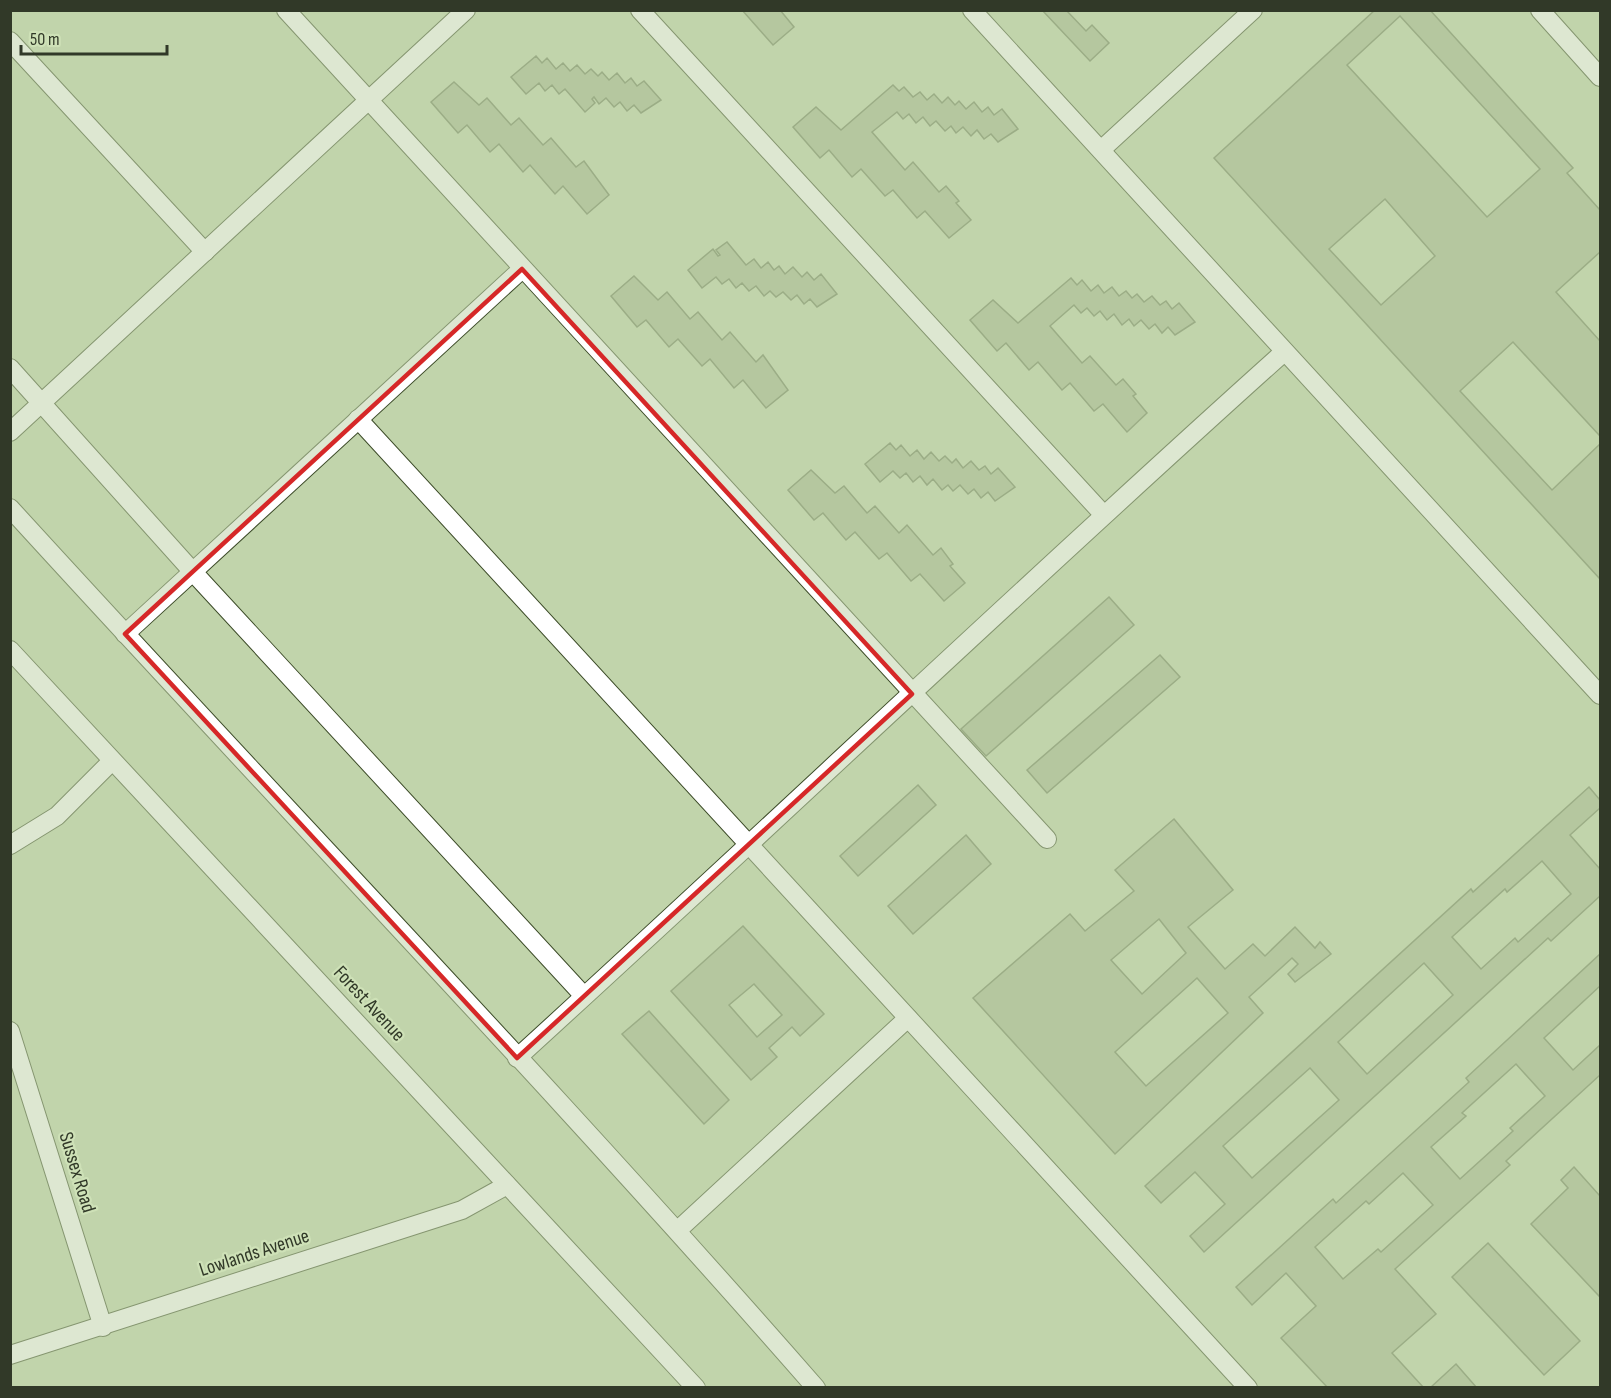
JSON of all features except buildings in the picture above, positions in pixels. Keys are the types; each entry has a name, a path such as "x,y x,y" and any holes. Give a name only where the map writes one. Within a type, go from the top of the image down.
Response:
{"street":[{"path":"286,10 1047,839"},
{"path":"10,432 466,10"},
{"path":"640,10 1103,514"},
{"path":"972,10 1600,695"},
{"path":"1101,150 1253,10"},
{"path":"1540,10 1600,77"},
{"path":"10,41 205,252"},
{"path":"125,634 522,269"},
{"path":"517,1058 750,845 1103,514 1284,352"},
{"path":"10,368 193,572 584,996"},
{"path":"358,419 1248,1388"},
{"path":"10,508 678,1230 816,1388"},
{"name":"Forest Avenue","path":"10,650 696,1388"},
{"path":"10,845 57,816 112,761"},
{"path":"678,1230 908,1018"},
{"name":"Sussex Road","path":"10,1031 104,1326"},
{"name":"Lowlands Avenue","path":"10,1355 462,1209 507,1185"}],"highlighted area":[{"path":"522,269 912,694 517,1058 125,634"}]}
